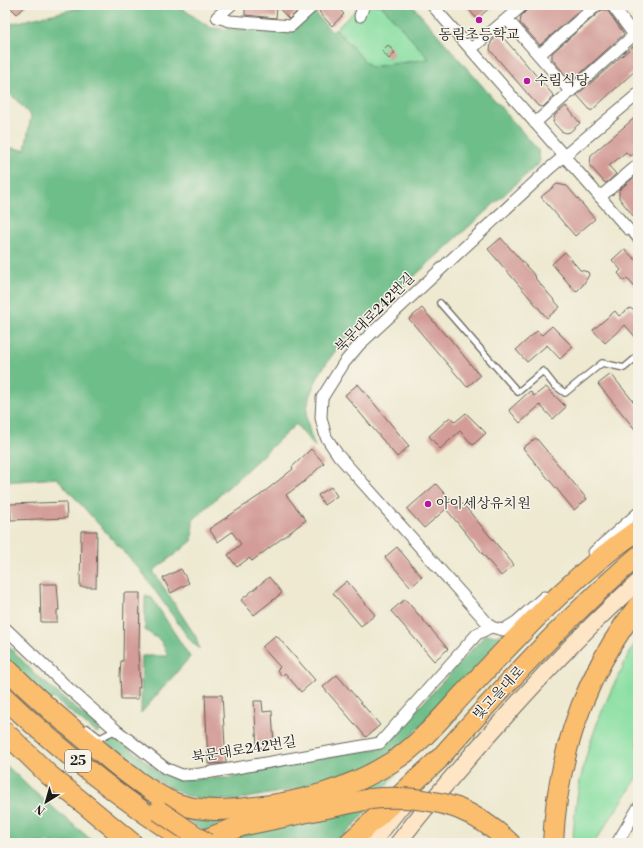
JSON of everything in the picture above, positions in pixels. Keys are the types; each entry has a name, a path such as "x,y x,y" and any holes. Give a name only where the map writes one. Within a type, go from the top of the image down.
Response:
{"highway":[{"path":"5,667 51,712 148,789 168,800 197,809 222,811 270,806 333,791 365,778 394,761 423,736 573,580 616,545 638,530"},
{"name":"빛고을대로","path":"438,760 538,651 581,608 638,556"},
{"path":"553,843 554,816 559,779 568,742 598,666 625,623 638,606"},
{"path":"5,687 43,722 96,764 156,815 206,843"},
{"name":"25","path":"5,698 21,714 90,771 156,815 189,843"},
{"name":"25","path":"5,732 49,775 132,843"},
{"path":"349,843 438,760"},
{"path":"197,843 245,825 370,799 417,798 439,802 473,815 496,830 510,843"}],"main road":[{"name":"빛고을대로","path":"398,843 523,696 593,624 638,582"},
{"name":"빛고을대로","path":"372,843 438,760"}],"street":[{"path":"231,5 217,17 230,21 291,26 314,5"},
{"path":"432,5 628,229"},
{"path":"471,50 523,5"},
{"path":"538,55 597,5"},
{"path":"535,123 634,35 612,5"},
{"path":"507,19 571,92"},
{"name":"북문대로242번길","path":"638,94 564,156 359,345 322,398 321,418 326,437 338,456 491,627 503,630 516,622 638,513"},
{"path":"600,197 638,165"},
{"name":"북문대로242번길","path":"5,628 68,688 116,730 165,768 182,775 242,768 380,743 477,634 491,627"},
{"path":"617,843 638,808"}],"lane":[{"path":"628,229 638,242"},
{"path":"440,303 518,392 543,371 554,385 564,393 602,363 624,368 638,356"},
{"path":"83,725 100,738 116,730"}],"green space":[{"path":"92,5 177,5 211,28 291,32 314,12 332,32 336,29 370,67 429,59 381,5 412,5 538,150 539,163 344,340 331,356 314,384 308,404 307,422 315,447 296,424 193,520 192,541 153,571 196,637 199,649 190,640 141,571 57,478 5,482 5,147 25,150 31,116 5,88 5,25"},
{"path":"361,5 381,5 430,59 370,67 336,29"},
{"path":"145,596 152,598 190,657 141,713 142,656 168,656 161,641 145,630"},
{"path":"505,632 510,636 397,750 371,767 308,787 235,800 206,800 184,795 154,779 102,740 119,739 161,774 186,779 229,778 303,760 382,748 486,634 496,636"},
{"path":"638,639 638,777 594,843 573,843 577,798 587,754 611,691"},
{"path":"5,642 35,674 101,730 97,733 53,698 48,701 5,658"},
{"path":"5,764 31,789 95,843 5,843"},
{"path":"402,767 385,788 339,795"},
{"path":"166,805 238,816 204,831"},
{"path":"366,808 364,814 348,832 332,843 223,842 257,830"}],"building":[{"path":"8,5 27,5 17,14"},
{"path":"245,5 277,7 276,18 245,15"},
{"path":"284,5 304,5 289,19 278,7 285,7"},
{"path":"326,5 335,5 344,14 332,26 319,12"},
{"path":"465,5 493,5 477,19"},
{"path":"532,5 586,5 540,45 520,23 521,16"},
{"path":"602,10 607,10 624,34 572,81 552,59 552,53"},
{"path":"500,34 554,96 543,107 538,106 490,50 491,42"},
{"path":"638,42 638,68 591,111 577,95"},
{"path":"388,45 395,53 389,59 382,51"},
{"path":"566,106 580,123 570,132 566,133 561,131 553,122 555,115"},
{"path":"638,115 638,150 630,156 626,152 609,166 616,174 606,183 590,166 591,155"},
{"path":"638,174 638,222 619,198 619,190"},
{"path":"557,184 567,186 595,219 575,236 541,197"},
{"path":"501,238 536,277 535,278 560,307 547,318 488,249"},
{"path":"624,249 638,262 638,291 627,278 624,281 618,273 621,270 612,260"},
{"path":"565,252 580,270 588,272 589,275 583,285 576,292 552,264"},
{"path":"422,308 446,336 447,335 480,376 467,387 409,319"},
{"path":"630,308 638,313 638,340 625,325 605,343 593,330 615,311 619,316"},
{"path":"552,326 573,347 560,359 547,345 527,362 516,350 537,331 542,335"},
{"path":"611,374 638,407 638,433 598,384"},
{"path":"358,384 409,446 397,457 345,395"},
{"path":"546,387 566,407 553,419 540,405 520,423 509,410 530,391 534,396"},
{"path":"466,413 486,433 473,445 460,431 440,449 429,436 450,417 455,422"},
{"path":"536,438 587,499 574,510 523,448"},
{"path":"311,449 324,463 305,481 286,495 306,520 252,561 249,558 237,567 228,555 241,544 232,532 218,542 209,529 259,496 293,469 292,467"},
{"path":"436,484 457,508 463,504 514,565 501,576 446,509 424,528 407,509"},
{"path":"331,487 337,496 324,505 318,495"},
{"path":"66,502 67,518 11,520 10,504"},
{"path":"81,531 97,531 96,587 80,587"},
{"path":"397,547 422,577 411,587 385,557"},
{"path":"181,569 189,583 171,593 163,578"},
{"path":"269,577 282,593 254,615 241,600"},
{"path":"347,581 375,615 361,626 333,593"},
{"path":"40,584 57,584 59,610 57,610 57,622 41,622"},
{"path":"124,593 140,593 138,649 140,687 138,687 138,699 121,699 120,675 121,661 123,661"},
{"path":"405,599 448,649 434,661 391,611"},
{"path":"276,635 315,680 301,692 285,673 282,676 277,670 280,667 262,647"},
{"path":"337,675 380,725 366,737 323,687"},
{"path":"205,695 222,695 226,763 208,764"},
{"path":"254,701 262,701 263,712 272,711 274,745 257,746"}],"place":[{"name":"동림초등학교","path":"479,20"},
{"name":"수림식당","path":"527,81"},
{"name":"아이세상유치원","path":"428,504"}]}
